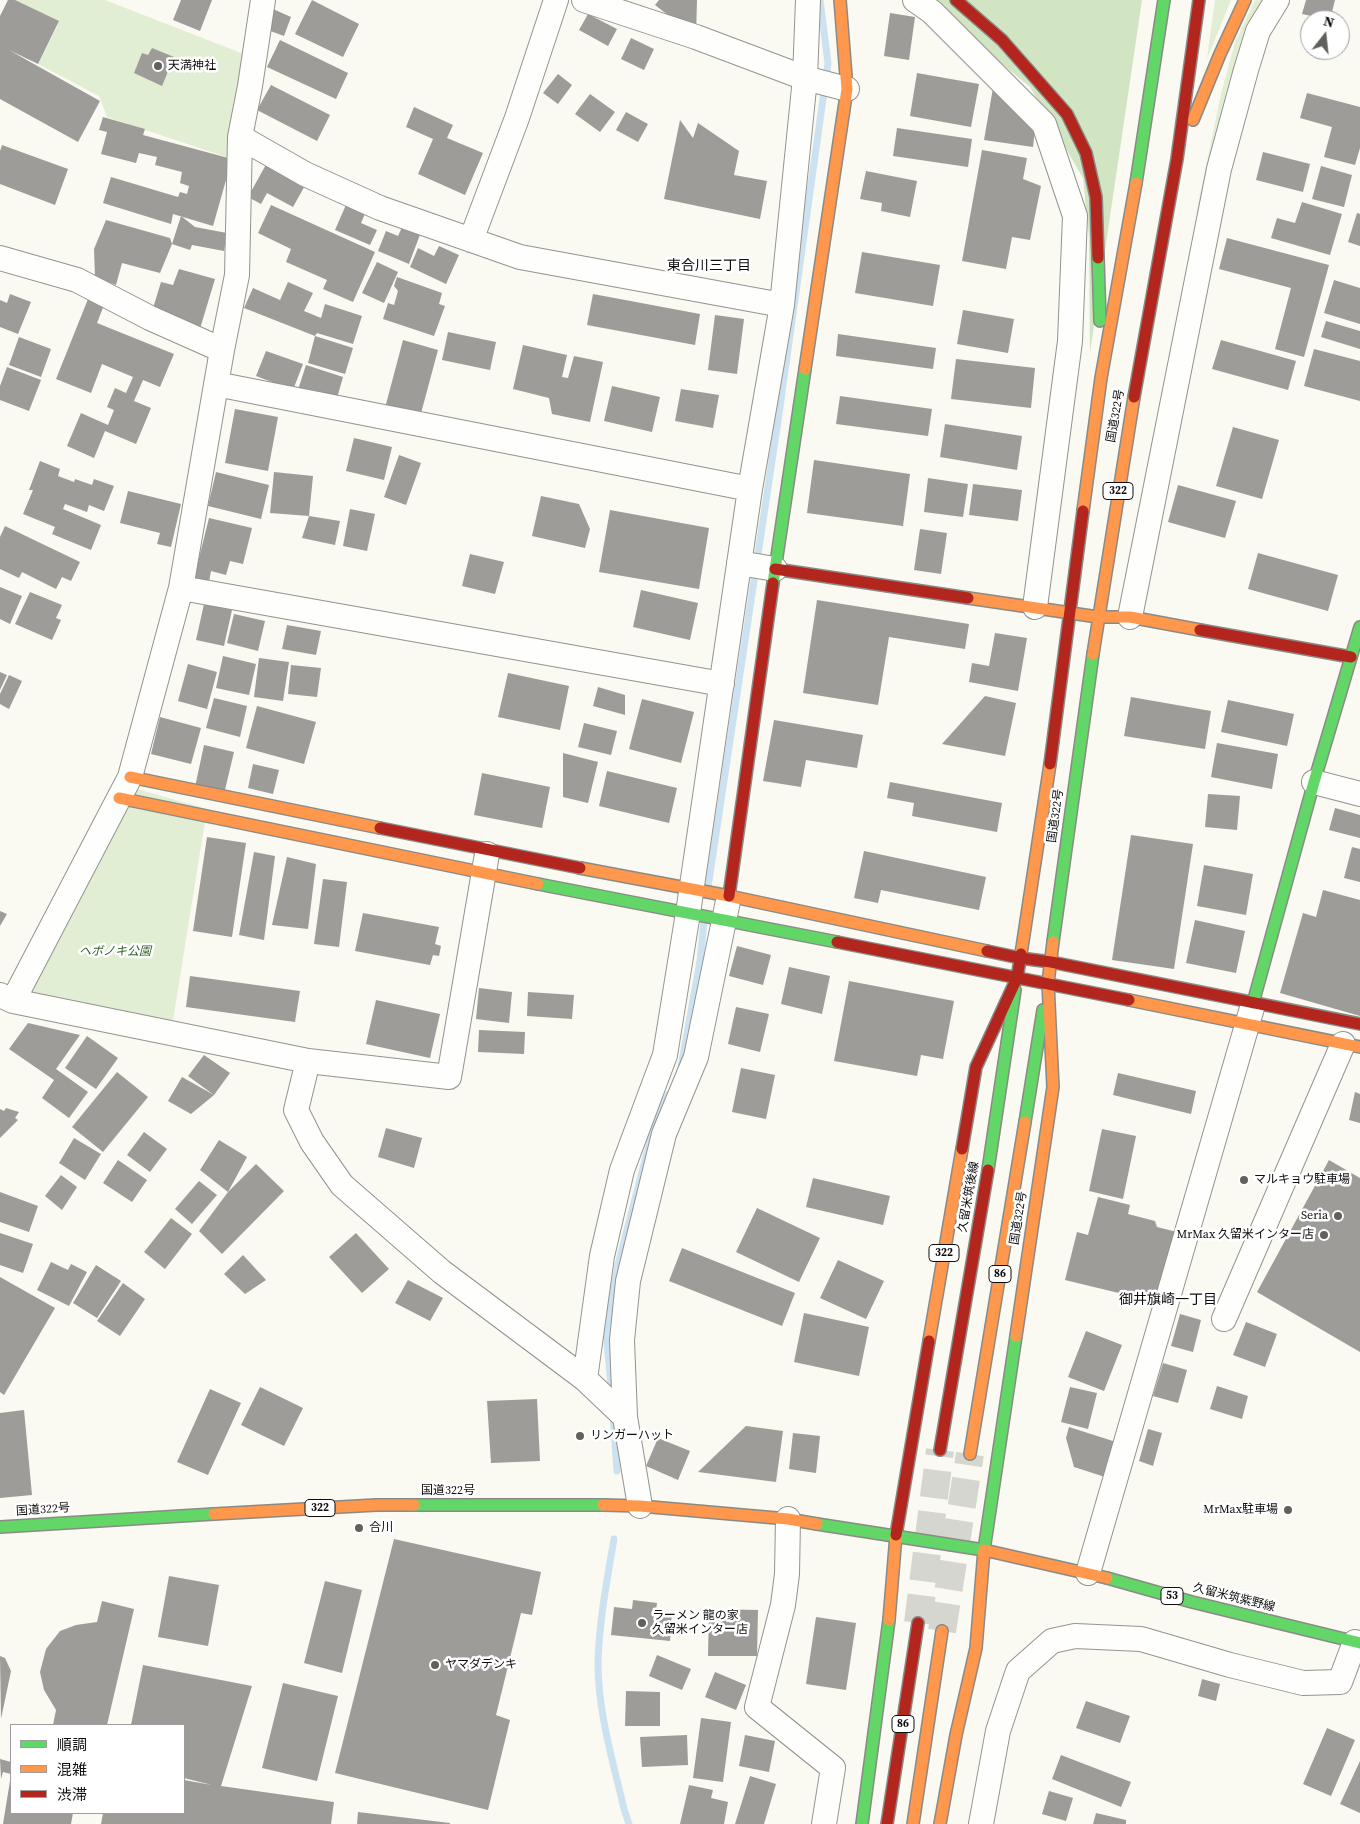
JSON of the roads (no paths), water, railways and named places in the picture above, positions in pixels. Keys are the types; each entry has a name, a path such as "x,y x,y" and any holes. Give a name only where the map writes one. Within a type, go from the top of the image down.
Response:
{"main road":[{"path":"726,895 847,89 840,0"},
{"path":"956,0 1002,40 1067,114 1086,153 1096,197 1101,378"},
{"name":"国道322号","path":"896,1535 976,1067 1017,978 1043,813 1071,613 1101,378 1126,239 1164,0"},
{"name":"国道322号","path":"0,1526 376,1505 529,1504 640,1506 788,1519 984,1550 1053,1088 1048,983 1098,617 1130,412 1177,159 1199,0"},
{"path":"1177,159 1220,54 1245,0"},
{"path":"775,569 1098,617 1130,617 1351,657"},
{"path":"1250,1014 1314,782 1360,627"},
{"path":"130,776 488,850 726,895 1020,958 1051,962 1250,1014 1352,1046"},
{"path":"119,798 484,873 1017,978 1250,1014 1360,1024"},
{"name":"久留米筑後線","path":"940,1450 1000,1096 1017,978"},
{"name":"86","path":"970,1454 1048,983"},
{"name":"86","path":"862,1824 888,1627 896,1535"},
{"path":"940,1824 956,1735 976,1648 984,1550"},
{"name":"久留米筑紫野線","path":"984,1550 1088,1573 1192,1602 1358,1642"},
{"name":"86","path":"887,1824 918,1623"},
{"name":"86","path":"913,1824 942,1631"}],"street":[{"path":"263,0 240,137 237,276 222,350 181,588 130,776 7,998 308,1061 449,1077 488,850"},
{"path":"471,240 517,118 556,0"},
{"path":"584,0 696,37 805,78 847,89"},
{"path":"585,1379 604,1246 622,1170 665,1055 693,889 750,489 782,304 805,78 808,0"},
{"path":"915,0 932,12 1044,124 1075,216 1070,341 1035,607"},
{"path":"1130,617 1219,169 1258,31 1277,0"},
{"path":"240,137 305,174 380,208 520,257 782,304"},
{"path":"0,258 77,280 150,318 222,350"},
{"path":"216,384 750,489"},
{"path":"739,563 775,569"},
{"path":"181,588 722,684"},
{"path":"1314,782 1360,794"},
{"path":"640,1506 626,1417 622,1340 628,1281 664,1134 696,1057 726,895"},
{"path":"1088,1573 1250,1014"},
{"path":"1224,1319 1352,1046"},
{"path":"308,1061 296,1110 312,1142 342,1185 442,1272 585,1379 626,1417"},
{"path":"788,1519 787,1574 783,1605 757,1707 832,1768 824,1824"},
{"path":"982,1824 998,1731 1018,1671 1052,1641 1075,1636 1141,1639 1230,1666 1303,1683 1340,1682 1358,1642"}],"waterway":[{"path":"708,887 778,421 828,63 820,0"},
{"path":"681,1067 700,961 704,922"},
{"path":"612,1395 606,1333 618,1265 655,1122 668,1095"},
{"path":"613,1414 617,1471"},
{"path":"614,1539 604,1601 598,1663 607,1737 629,1824"}],"tunnel":[{"path":"918,1623 940,1450"},
{"path":"942,1631 970,1454"}],"place":[{"name":"天満神社","path":"158,66"},
{"name":"マルキョウ駐車場","path":"1244,1180"},
{"name":"Seria","path":"1338,1216"},
{"name":"MrMax 久留米インター店","path":"1324,1235"},
{"name":"リンガーハット","path":"580,1436"},
{"name":"MrMax駐車場","path":"1288,1510"},
{"name":"合川","path":"359,1528"},
{"name":"ラーメン 龍の家 久留米インター店","path":"642,1623"},
{"name":"ヤマダデンキ","path":"435,1665"}],"district":[{"name":"東合川三丁目","path":"709,266"},
{"name":"御井旗崎一丁目","path":"1168,1300"}],"park label":[{"name":"ヘボノキ公園","path":"115,952"}]}
